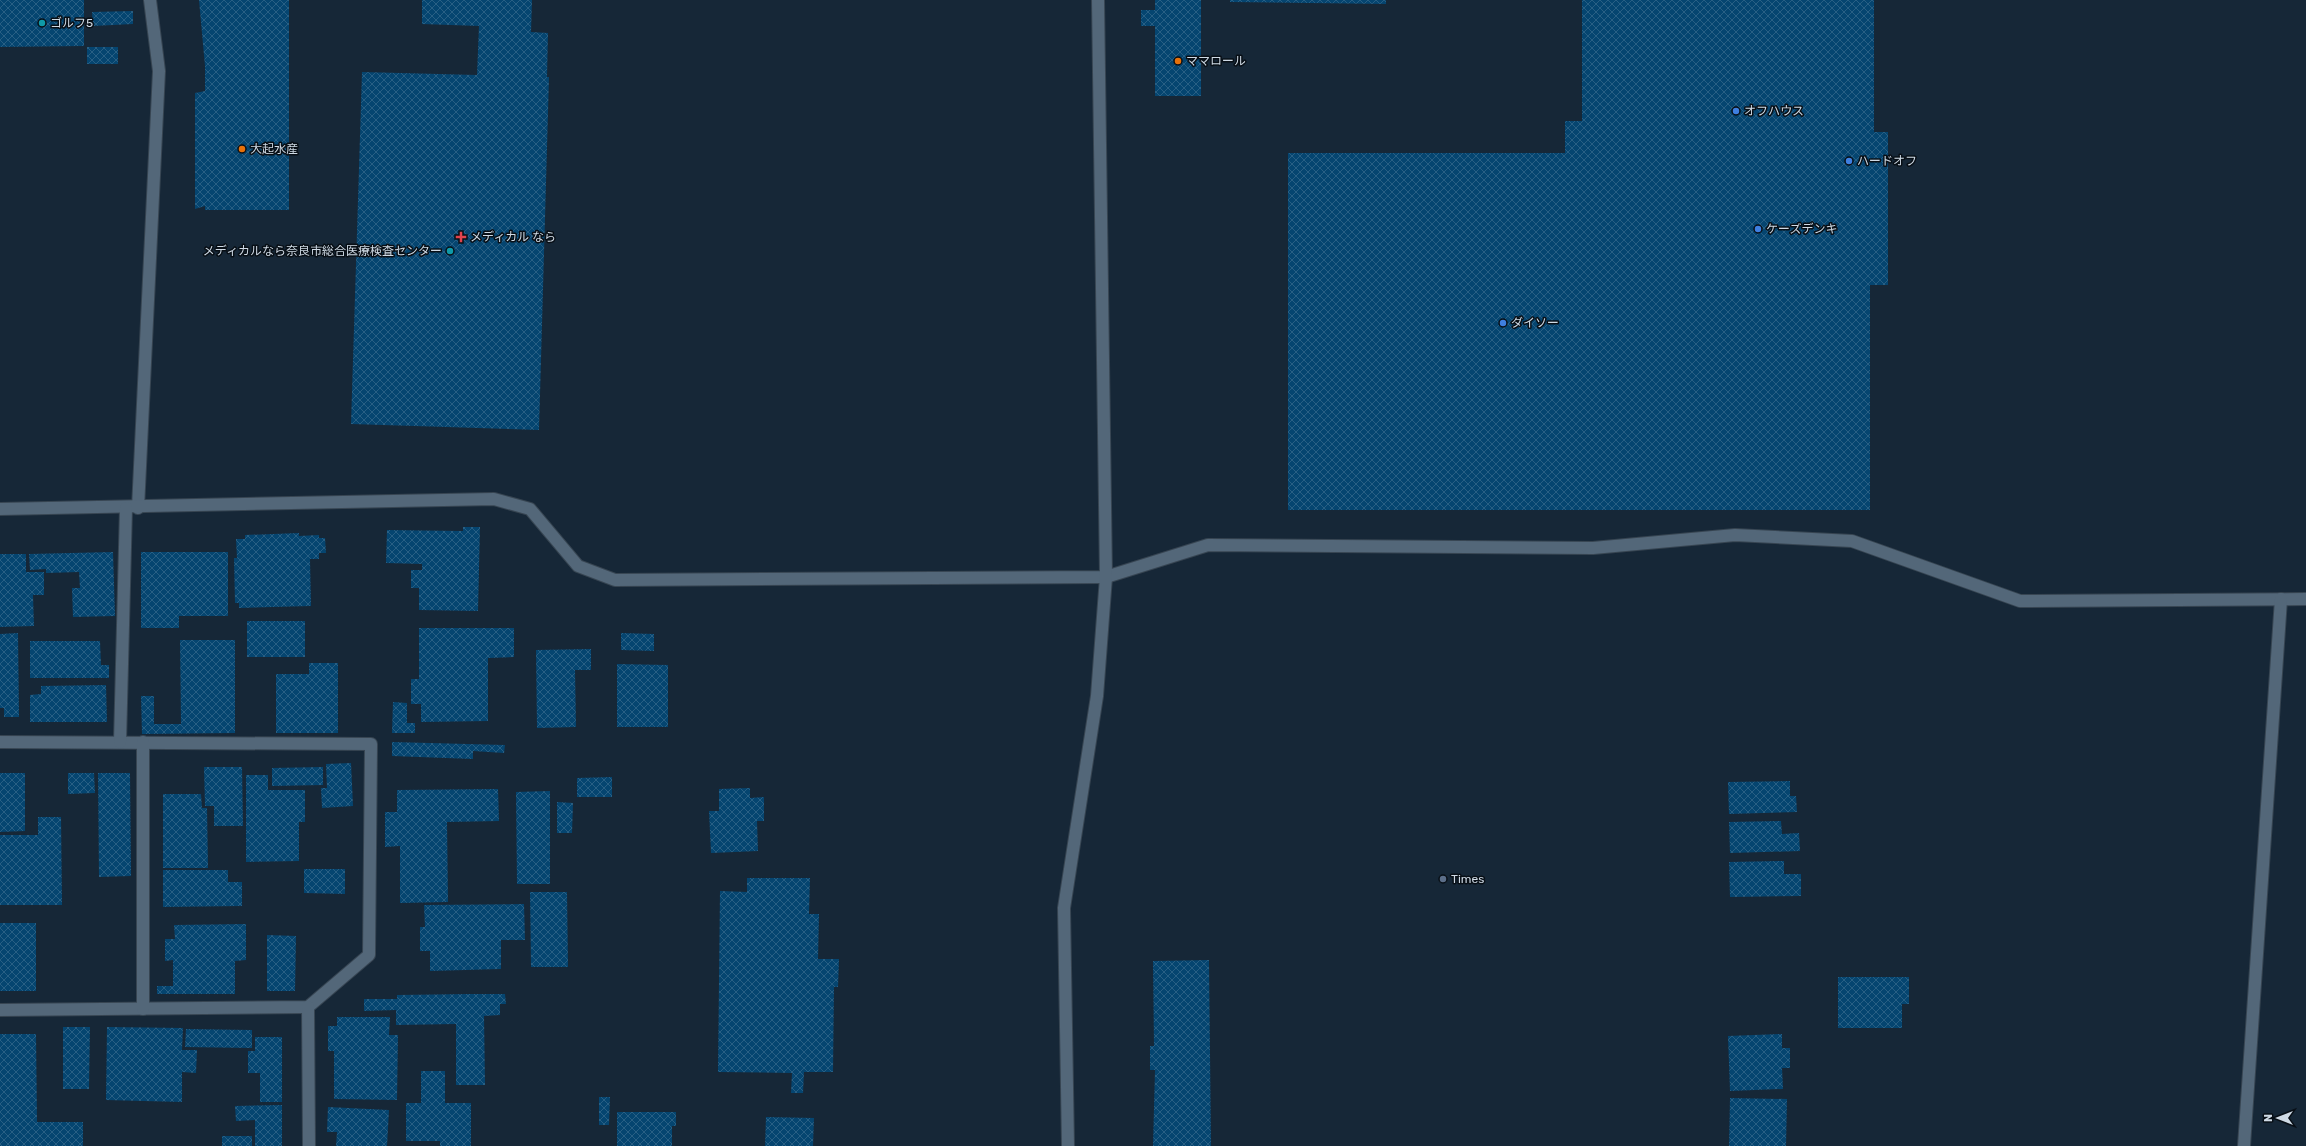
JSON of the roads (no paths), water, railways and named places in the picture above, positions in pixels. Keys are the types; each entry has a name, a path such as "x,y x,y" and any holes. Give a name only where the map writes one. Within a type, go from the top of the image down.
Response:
{"street":[{"path":"120,742 132,508 159,71 150,0"},
{"path":"1068,1146 1064,908 1097,696 1106,577 1098,0"},
{"path":"0,509 132,508 494,499 530,509 578,566 615,580 1106,577 1208,545 1593,548 1734,535 1852,541 2020,601 2306,599"},
{"path":"2244,1146 2281,599"},
{"path":"0,742 371,744 369,955 308,1007 0,1010"},
{"path":"143,742 143,1009"},
{"path":"308,1007 309,1146"}],"place":[{"name":"ゴルフ5","path":"42,23"},
{"name":"ママロール","path":"1178,61"},
{"name":"オフハウス","path":"1736,111"},
{"name":"大起水産","path":"242,149"},
{"name":"ハードオフ","path":"1849,161"},
{"name":"ケーズデンキ","path":"1758,229"},
{"name":"メディカル なら","path":"461,237"},
{"name":"メディカルなら奈良市総合医療検査センター","path":"450,251"},
{"name":"ダイソー","path":"1503,323"},
{"name":"Times","path":"1443,879"}]}
